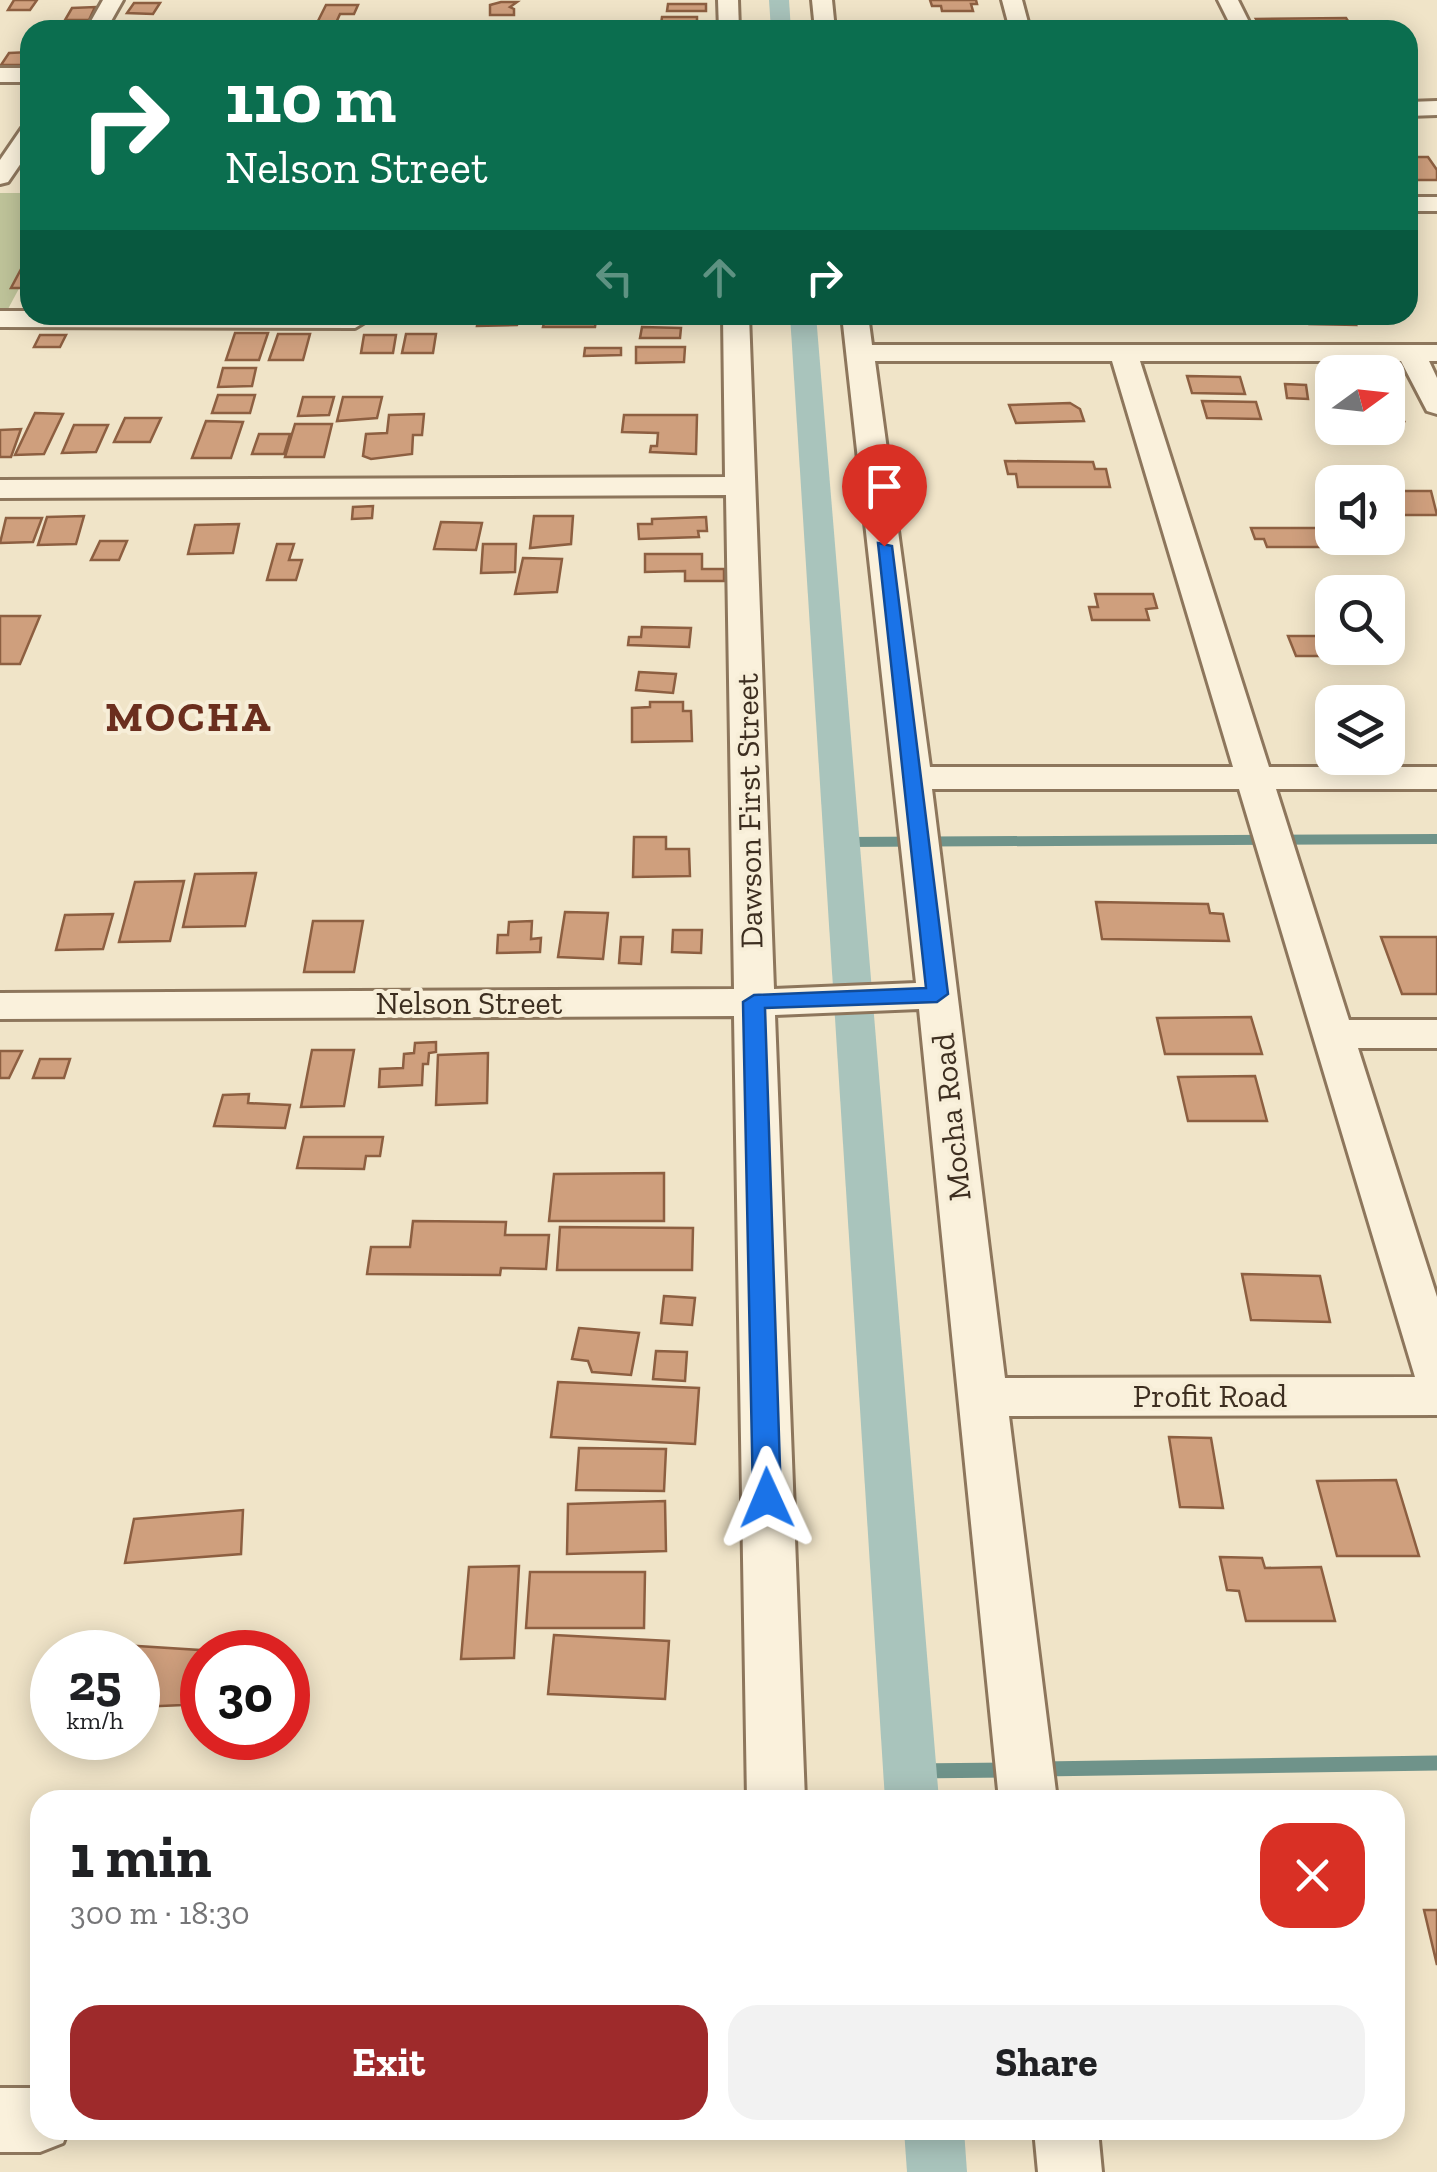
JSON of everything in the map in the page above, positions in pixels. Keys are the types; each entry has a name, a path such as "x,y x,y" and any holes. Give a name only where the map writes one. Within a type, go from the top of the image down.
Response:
{"street":[{"path":"1422,108 1437,133"},
{"path":"0,177 20,148"},
{"name":"Dawson First Street","path":"736,325 776,1790"},
{"path":"857,334 1123,352 1424,354 1437,405"},
{"name":"Mocha Road","path":"857,334 913,778 917,994 983,1397 1027,1790"},
{"path":"1123,352 1437,1373"},
{"path":"0,489 741,486"},
{"path":"913,778 1437,778"},
{"name":"Nelson Street","path":"0,1006 803,1002 917,994"},
{"path":"1334,1034 1437,1034"},
{"name":"Profit Road","path":"983,1397 1437,1396"},
{"path":"0,2120 30,2120"},
{"path":"1067,2140 1070,2172"}],"green space":[{"path":"0,193 20,193 20,287 8,309 0,309"}],"building":[{"path":"14,0 37,0 30,10 8,10"},
{"path":"930,0 976,0 977,4 971,4 973,11 942,11 941,6 932,6"},
{"path":"517,2 510,7 514,15 490,15 490,5"},
{"path":"134,3 160,3 153,14 127,13"},
{"path":"668,4 706,4 706,11 667,11"},
{"path":"326,5 358,5 354,14 340,14 337,20 318,20"},
{"path":"95,7 89,20 65,20 72,8"},
{"path":"662,17 697,17 697,20 662,20"},
{"path":"1346,18 1347,20 1257,20"},
{"path":"20,52 20,65 1,65 9,53"},
{"path":"1418,157 1428,157 1437,170 1437,180 1418,180"},
{"path":"20,271 20,288 11,288"},
{"path":"544,325 595,325 595,327"},
{"path":"642,327 681,328 680,338 640,338"},
{"path":"235,333 268,333 259,360 226,360"},
{"path":"278,334 310,334 303,360 269,360"},
{"path":"406,334 436,334 433,353 402,353"},
{"path":"40,335 66,335 60,347 34,347"},
{"path":"364,335 396,335 393,353 361,353"},
{"path":"636,347 685,347 684,362 636,363"},
{"path":"585,348 621,348 621,355 584,356"},
{"path":"223,368 256,368 252,386 218,387"},
{"path":"1187,376 1240,377 1245,394 1192,393"},
{"path":"1285,384 1306,385 1308,399 1287,398"},
{"path":"218,395 255,395 250,413 212,413"},
{"path":"303,397 334,397 329,415 298,416"},
{"path":"343,397 382,397 377,418 337,421"},
{"path":"1202,401 1256,402 1261,419 1207,418"},
{"path":"1070,403 1080,409 1084,421 1016,423 1009,405"},
{"path":"35,413 63,414 44,454 15,455"},
{"path":"424,414 422,435 413,435 412,454 371,459 363,456 366,434 387,433 389,415"},
{"path":"624,415 697,415 696,454 650,452 651,446 657,446 658,433 622,432"},
{"path":"125,418 161,418 150,442 114,442"},
{"path":"206,421 243,422 231,458 192,458"},
{"path":"295,424 332,424 324,457 285,457"},
{"path":"74,425 108,425 96,452 62,453"},
{"path":"21,429 11,457 0,457 0,430"},
{"path":"259,434 290,434 284,454 252,454"},
{"path":"1005,461 1093,462 1095,469 1106,469 1110,487 1018,487 1016,474 1008,474"},
{"path":"1405,491 1431,491 1437,515 1405,515"},
{"path":"373,506 372,518 352,519 353,507"},
{"path":"84,516 76,544 38,545 47,517"},
{"path":"534,516 573,516 571,544 530,548"},
{"path":"706,517 707,531 698,531 699,537 639,539 638,524 652,524 652,519"},
{"path":"6,518 42,518 33,542 0,543"},
{"path":"441,522 482,523 476,550 434,549"},
{"path":"239,524 233,553 188,554 195,525"},
{"path":"1251,528 1315,528 1315,547 1267,547 1264,539 1255,539"},
{"path":"100,541 127,541 119,560 91,560"},
{"path":"277,544 294,544 289,560 302,560 296,580 267,580"},
{"path":"483,544 516,544 515,572 481,573"},
{"path":"645,554 702,554 702,569 724,569 724,581 685,581 685,571 645,572"},
{"path":"523,558 562,559 557,592 515,594"},
{"path":"1095,594 1153,594 1157,608 1146,609 1149,620 1092,620 1089,607 1098,607"},
{"path":"0,616 40,616 20,664 0,664"},
{"path":"642,627 691,628 689,647 628,645 629,637 641,637"},
{"path":"1288,636 1315,636 1315,656 1296,656"},
{"path":"639,672 676,674 673,693 636,690"},
{"path":"650,702 683,702 683,711 691,711 692,741 632,742 632,708 650,707"},
{"path":"634,837 666,837 666,849 689,849 690,876 633,877"},
{"path":"256,873 245,926 183,927 195,874"},
{"path":"184,881 170,941 119,942 135,882"},
{"path":"1096,902 1208,904 1210,913 1223,914 1229,941 1102,939"},
{"path":"565,912 608,913 603,959 558,957"},
{"path":"113,914 103,949 56,950 65,915"},
{"path":"313,921 363,921 354,972 304,972"},
{"path":"532,921 531,939 541,938 540,952 497,953 498,935 508,935 509,922"},
{"path":"673,930 702,930 701,953 672,952"},
{"path":"621,937 643,937 641,964 619,963"},
{"path":"1381,937 1437,937 1437,994 1402,994"},
{"path":"1251,1017 1262,1054 1165,1054 1157,1018"},
{"path":"436,1042 436,1052 429,1053 428,1064 423,1064 422,1085 379,1087 380,1069 403,1068 404,1054 414,1053 415,1043"},
{"path":"312,1050 354,1050 344,1106 301,1107"},
{"path":"0,1051 22,1051 9,1078 0,1078"},
{"path":"488,1053 487,1103 436,1105 438,1055"},
{"path":"40,1059 70,1059 64,1078 33,1078"},
{"path":"1255,1076 1267,1121 1188,1121 1178,1077"},
{"path":"249,1094 248,1103 290,1105 285,1128 214,1126 223,1095"},
{"path":"304,1137 383,1137 380,1156 366,1156 364,1169 297,1168"},
{"path":"664,1173 664,1221 549,1221 554,1174"},
{"path":"413,1221 506,1222 505,1235 549,1235 546,1269 501,1268 500,1275 367,1274 371,1247 410,1247"},
{"path":"560,1227 693,1228 692,1270 557,1270"},
{"path":"1242,1274 1320,1276 1330,1322 1251,1320"},
{"path":"664,1296 695,1298 692,1325 661,1323"},
{"path":"579,1328 639,1333 631,1375 592,1372 588,1361 572,1359"},
{"path":"656,1351 687,1352 685,1381 653,1379"},
{"path":"558,1382 699,1388 695,1444 551,1437"},
{"path":"1169,1437 1211,1438 1223,1508 1180,1507"},
{"path":"579,1448 666,1449 664,1491 576,1490"},
{"path":"1396,1480 1419,1556 1337,1556 1317,1481"},
{"path":"665,1501 666,1551 567,1554 568,1504"},
{"path":"243,1510 241,1554 125,1563 134,1519"},
{"path":"1220,1557 1262,1558 1265,1568 1321,1567 1335,1621 1246,1621 1239,1591 1227,1590"},
{"path":"519,1566 514,1658 461,1659 469,1567"},
{"path":"530,1572 645,1572 644,1628 526,1628"},
{"path":"554,1635 669,1641 665,1699 548,1694"},
{"path":"160,1647 180,1649 180,1705 160,1706"},
{"path":"1424,1910 1437,1910 1437,1965"}],"waterway":[{"path":"779,0 780,20"},
{"path":"804,325 911,1790"},
{"path":"844,842 1437,839"},
{"path":"1041,1769 1437,1763"},
{"path":"911,1771 1008,1770"},
{"path":"935,2140 937,2172"}],"district":[{"name":"MOCHA","path":"189,716"}],"route":[{"path":"767,1498 754,1002 937,994 884,546"}]}
